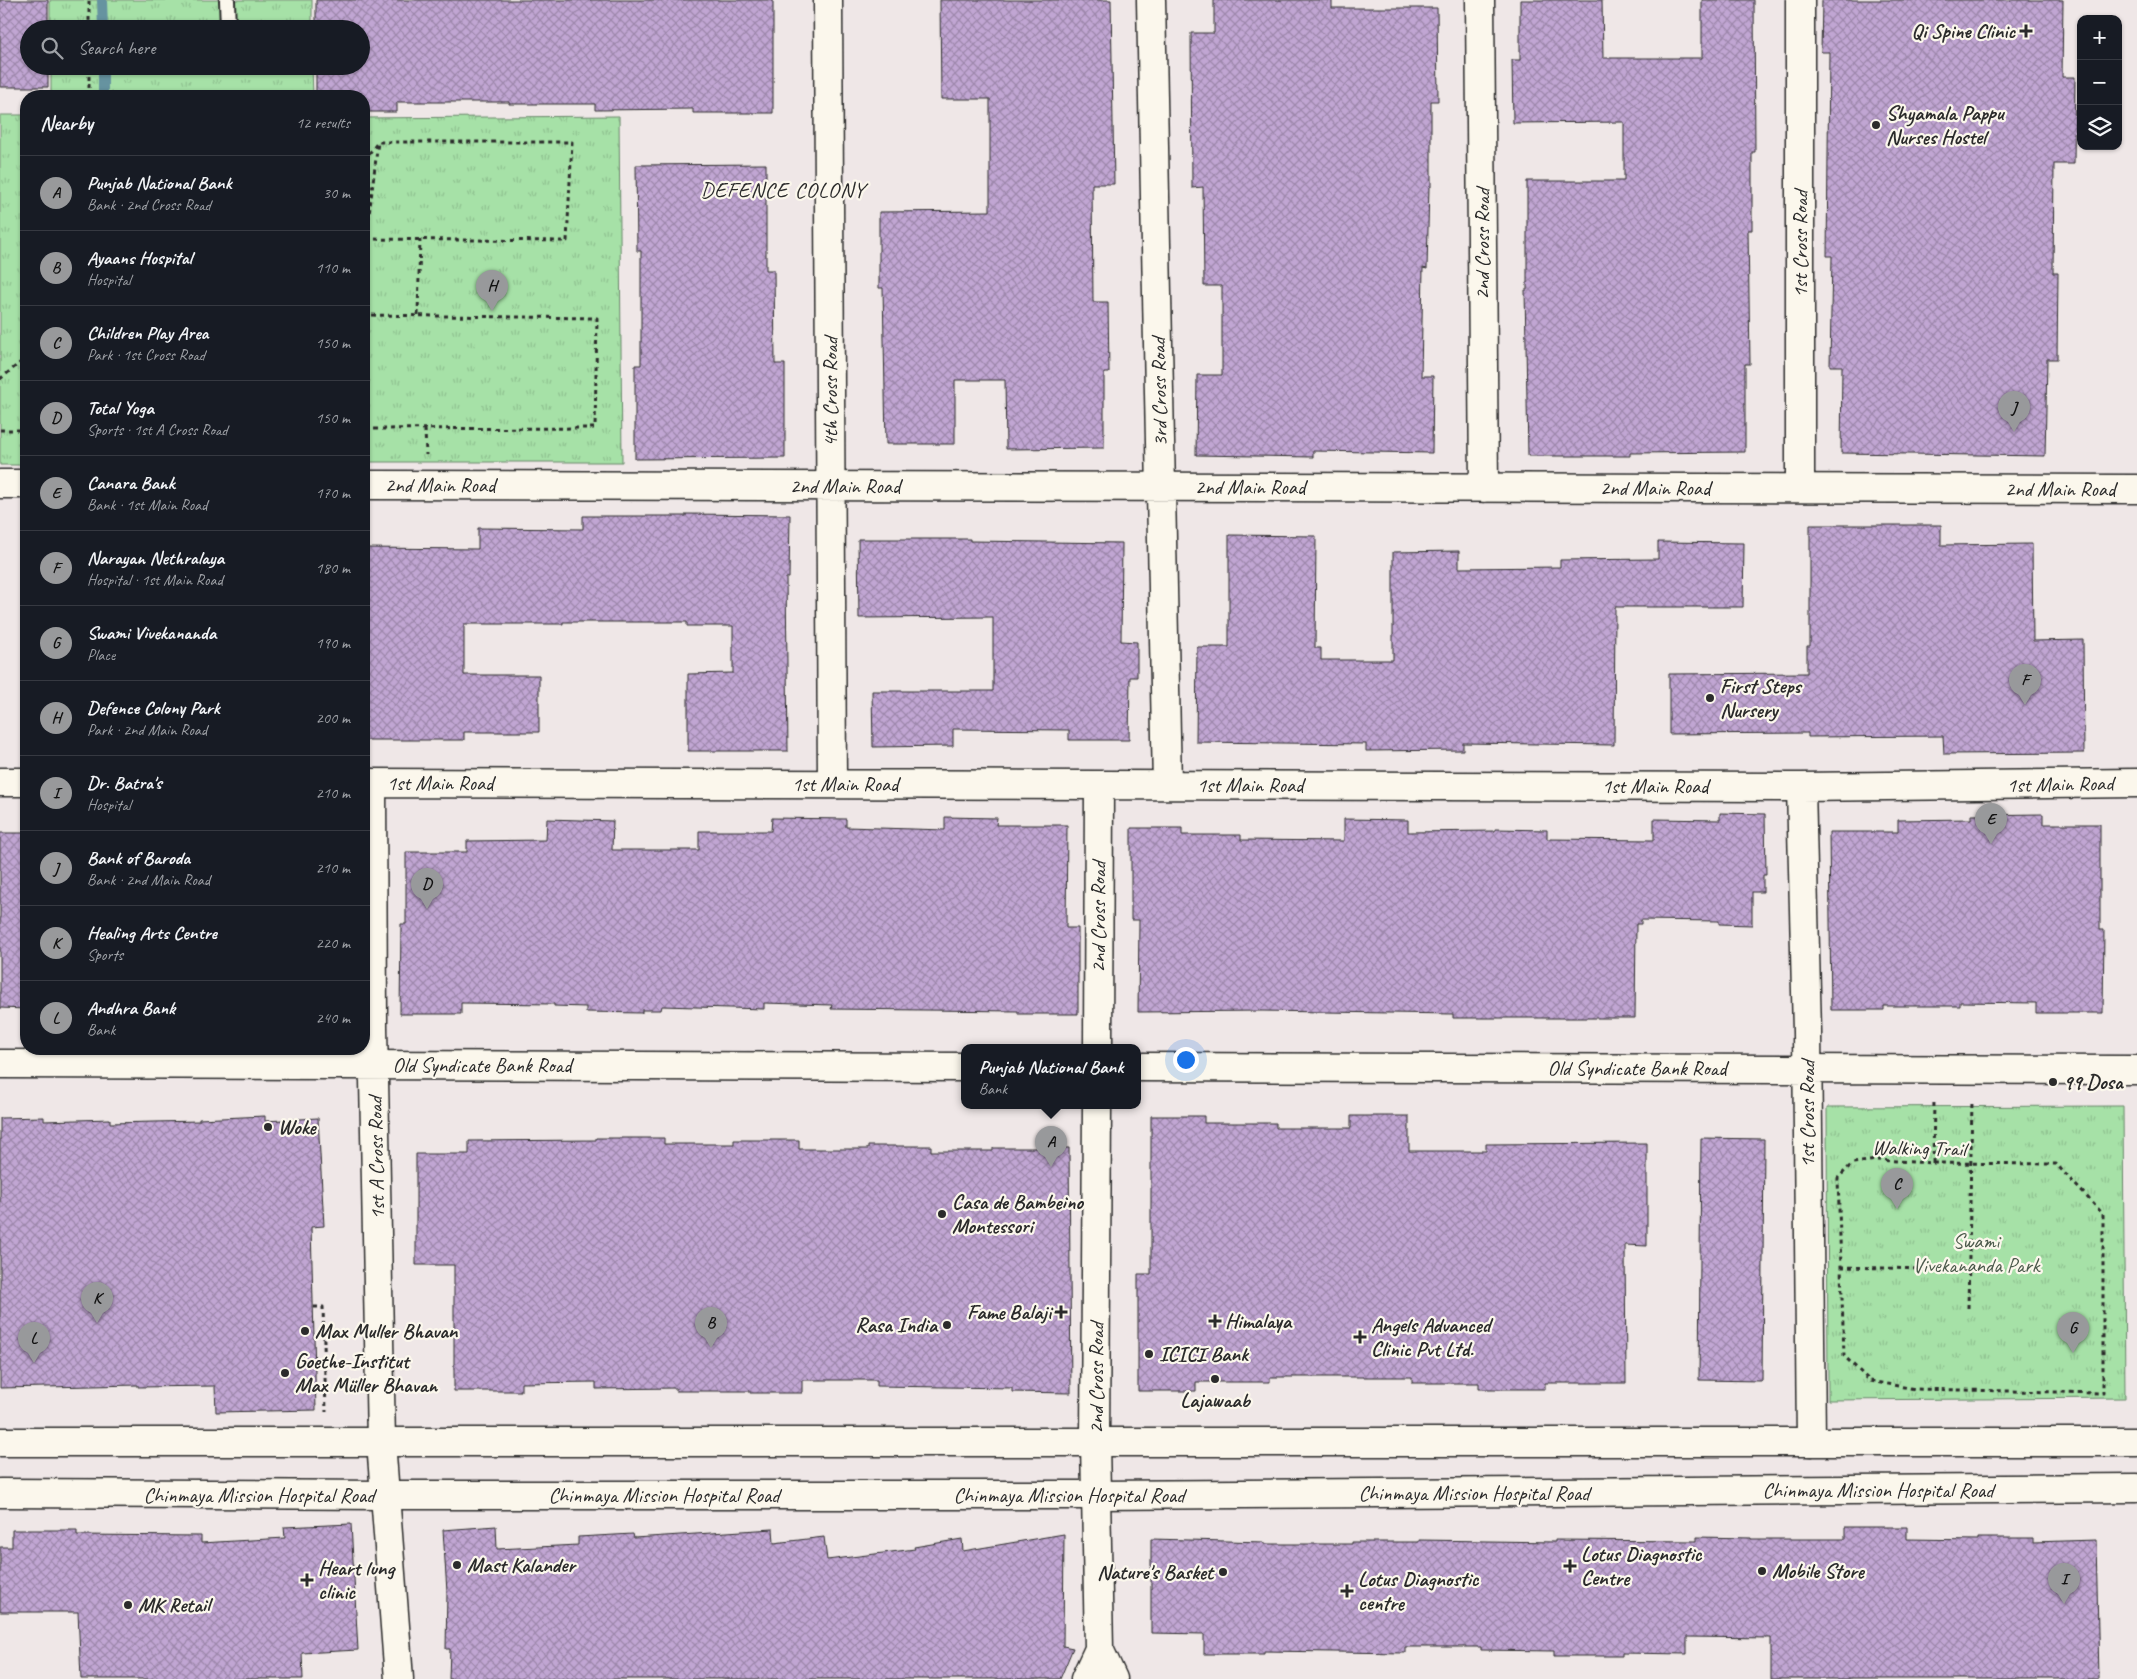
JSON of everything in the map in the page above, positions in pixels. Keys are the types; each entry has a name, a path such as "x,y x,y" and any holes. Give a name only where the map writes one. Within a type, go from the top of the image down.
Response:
{"street":[{"name":"4th Cross Road","path":"828,0 832,784"},
{"name":"3rd Cross Road","path":"1151,0 1167,785"},
{"name":"2nd Cross Road","path":"1480,0 1484,488"},
{"name":"1st Cross Road","path":"1800,0 1800,488"},
{"path":"0,484 20,484"},
{"name":"2nd Main Road","path":"370,485 2137,489"},
{"path":"0,782 20,782"},
{"name":"1st Main Road","path":"370,783 1801,786 2137,783"},
{"name":"2nd Cross Road","path":"1098,1044 1099,785"},
{"name":"1st Cross Road","path":"1801,786 1807,1069 1810,1442"},
{"name":"1st A Cross Road","path":"370,877 382,1442"},
{"name":"Old Syndicate Bank Road","path":"0,1064 961,1067"},
{"name":"Old Syndicate Bank Road","path":"1141,1067 2137,1070"},
{"name":"2nd Cross Road","path":"1097,1109 1095,1442 1099,1649 1113,1679"},
{"path":"0,1442 2137,1442"},
{"path":"382,1442 399,1679"},
{"name":"Chinmaya Mission Hospital Road","path":"0,1493 1096,1495 2137,1488"},
{"name":"2nd Cross Road","path":"1085,1679 1099,1649"}],"lane":[{"path":"227,0 228,20"}],"path":[{"path":"89,0 89,20"},
{"path":"89,75 89,90"},
{"path":"370,152 378,142"},
{"path":"370,201 378,142"},
{"path":"370,238 567,241 572,142 378,142"},
{"path":"418,315 420,238"},
{"path":"370,315 597,318 595,428 370,429"},
{"path":"0,379 20,363"},
{"path":"0,430 20,430"},
{"path":"1968,1308 1973,1070"},
{"path":"1933,1163 1934,1100"},
{"name":"Walking Trail","path":"1877,1160 1933,1163 2056,1164 2103,1214 2103,1393 1915,1389 1870,1381 1844,1356 1838,1178 1854,1163 1877,1160"},
{"path":"1841,1267 1968,1270"},
{"path":"314,1307 323,1307 326,1442"}],"green space":[{"path":"50,0 312,0 312,20 50,20"},
{"path":"51,75 312,75 313,90 51,90"},
{"path":"0,115 20,115 20,465 0,465"},
{"path":"619,116 622,462 370,462 370,118"},
{"name":"Swami Vivekananda Park","path":"2123,1106 2125,1398 1828,1400 1827,1107"}],"building":[{"path":"0,0 48,0 48,20 20,20 20,75 48,75 48,87 0,87"},
{"path":"316,0 773,0 773,113 693,113 693,109 595,110 595,104 509,104 509,102 397,102 397,112 370,112 370,90 316,90 316,75 370,75 370,20 316,20"},
{"path":"940,0 1111,0 1114,184 1092,184 1093,302 1108,302 1109,373 1104,373 1104,448 1006,449 1005,380 955,380 955,444 886,444 883,288 879,288 879,212 990,211 990,99 941,99"},
{"path":"1214,0 1332,0 1332,8 1437,8 1438,101 1431,101 1431,187 1429,187 1427,269 1423,268 1421,376 1433,376 1432,453 1313,451 1313,457 1196,455 1197,375 1222,375 1222,286 1204,286 1203,187 1192,188 1191,33 1214,33"},
{"path":"1520,0 1602,0 1603,58 1702,58 1702,0 1754,0 1755,152 1752,152 1752,230 1748,230 1750,364 1745,364 1745,452 1630,453 1630,456 1528,456 1525,290 1527,290 1527,181 1624,181 1624,122 1513,123 1512,60 1520,60"},
{"path":"1822,0 2063,0 2062,77 2075,77 2074,164 2054,164 2053,273 2058,273 2057,359 2047,359 2045,456 1841,453 1842,366 1830,366 1832,256 1827,256 1829,52 1821,52"},
{"path":"766,164 766,270 774,270 775,364 785,364 785,458 635,459 635,365 641,365 641,251 637,251 636,165"},
{"path":"686,514 790,515 789,578 786,578 788,751 688,751 688,674 733,673 733,626 687,626 687,622 464,624 464,675 539,675 539,732 464,732 464,740 370,740 370,548 478,549 478,528 583,529 583,516 686,516"},
{"path":"1810,525 1941,525 1941,545 2032,544 2033,641 2083,640 2084,753 1944,754 1943,736 1808,737 1808,733 1669,734 1669,674 1807,673 1807,646 1810,646"},
{"path":"1229,535 1316,536 1315,648 1321,648 1321,660 1393,660 1393,552 1459,551 1459,568 1560,567 1560,560 1658,559 1658,542 1744,543 1743,607 1615,607 1614,745 1463,743 1463,750 1366,751 1366,744 1196,742 1197,647 1229,647"},
{"path":"858,539 970,539 970,541 1122,543 1121,641 1137,642 1137,677 1130,677 1129,740 1069,740 1069,730 953,729 953,746 873,747 872,691 993,691 993,617 859,618"},
{"path":"1720,813 1765,814 1766,875 1763,875 1763,892 1752,892 1752,925 1719,924 1719,921 1641,920 1641,924 1636,924 1635,1018 1453,1018 1453,1014 1262,1011 1138,1012 1139,920 1131,920 1131,828 1182,828 1182,835 1241,835 1241,840 1344,841 1344,819 1408,820 1408,832 1495,831 1495,829 1547,830 1547,839 1654,840 1654,819 1720,820"},
{"path":"2043,814 2043,824 2100,824 2100,930 2104,930 2103,1013 2036,1013 2036,1003 1960,1002 1960,1006 1884,1006 1884,1010 1831,1010 1829,832 1898,832 1898,820 1971,819 1971,815"},
{"path":"945,817 997,818 996,825 1067,825 1066,928 1078,928 1078,1014 1018,1014 1018,1011 831,1009 832,1005 764,1003 764,1009 662,1006 661,1010 642,1010 642,1013 586,1012 586,1007 554,1006 554,1004 461,1003 461,1014 400,1014 401,924 406,924 406,852 467,852 467,841 546,840 547,819 613,821 612,850 699,850 699,831 771,831 772,818 846,819 846,827 945,830"},
{"path":"0,833 20,833 20,1009 0,1008"},
{"path":"265,1116 265,1121 318,1118 324,1226 311,1227 316,1410 216,1412 215,1386 138,1387 138,1385 0,1388 0,1118 44,1117 44,1121 110,1119 110,1123 199,1121 199,1119"},
{"path":"1151,1116 1204,1116 1204,1123 1276,1123 1276,1128 1351,1128 1351,1116 1409,1116 1409,1151 1486,1151 1486,1144 1647,1143 1647,1246 1625,1245 1626,1383 1545,1383 1545,1389 1479,1389 1479,1383 1412,1383 1412,1377 1270,1377 1270,1382 1196,1382 1196,1391 1138,1391 1138,1274 1151,1274"},
{"path":"596,1138 664,1138 664,1144 734,1144 734,1140 799,1140 799,1149 868,1149 868,1146 931,1146 931,1151 993,1151 993,1148 1069,1148 1071,1393 1012,1392 1012,1388 877,1386 877,1380 802,1380 802,1393 676,1391 676,1388 596,1389 596,1382 521,1383 521,1391 454,1391 454,1265 416,1265 416,1154 469,1154 469,1141 596,1140"},
{"path":"1701,1138 1764,1139 1762,1381 1699,1380"},
{"path":"351,1524 358,1650 302,1653 303,1679 81,1679 78,1612 0,1612 0,1547 12,1547 12,1530 77,1530 77,1535 201,1536 201,1543 285,1538 284,1527"},
{"path":"496,1526 497,1549 578,1545 578,1537 633,1534 634,1538 773,1529 774,1543 824,1537 827,1560 915,1549 914,1547 962,1539 963,1551 1064,1534 1063,1646 1073,1648 1060,1679 449,1679 450,1649 446,1649 447,1592 443,1530"},
{"path":"1845,1527 1907,1527 1907,1539 1978,1540 1978,1538 2033,1538 2033,1542 2096,1540 2099,1679 1771,1679 1771,1638 1687,1637 1687,1654 1622,1653 1622,1656 1554,1656 1554,1651 1481,1650 1481,1647 1405,1647 1405,1653 1264,1651 1264,1654 1204,1654 1204,1634 1151,1633 1151,1539 1264,1542 1264,1544 1352,1544 1352,1542 1419,1542 1419,1540 1555,1542 1555,1540 1697,1541 1697,1537 1845,1539"}],"waterway":[{"path":"102,0 103,20"},
{"path":"103,75 103,90"}],"place":[{"name":"Qi Spine Clinic","path":"2026,31"},
{"name":"Shyamala Pappu Nurses Hostel","path":"1876,125"},
{"name":"Defence Colony Park","path":"492,311"},
{"name":"Bank of Baroda","path":"2014,432"},
{"name":"First Steps Nursery","path":"1710,698"},
{"name":"Narayan Nethralaya","path":"2025,705"},
{"name":"Canara Bank","path":"1991,844"},
{"name":"Total Yoga","path":"427,909"},
{"name":"99 Dosa","path":"2053,1082"},
{"name":"Woke","path":"268,1127"},
{"name":"Punjab National Bank","path":"1051,1167"},
{"name":"Children Play Area","path":"1897,1209"},
{"name":"Casa de Bambeino Montessori","path":"942,1214"},
{"name":"Fame Balaji","path":"1061,1312"},
{"name":"Himalaya","path":"1215,1321"},
{"name":"Healing Arts Centre","path":"97,1323"},
{"name":"Rasa India","path":"947,1325"},
{"name":"Max Muller Bhavan","path":"305,1331"},
{"name":"Angels Advanced Clinic Pvt Ltd.","path":"1360,1337"},
{"name":"Ayaans Hospital","path":"711,1348"},
{"name":"Swami Vivekananda","path":"2073,1353"},
{"name":"ICICI Bank","path":"1149,1354"},
{"name":"Andhra Bank","path":"34,1363"},
{"name":"Goethe-Institut Max Müller Bhavan","path":"285,1373"},
{"name":"Lajawaab","path":"1215,1379"},
{"name":"Mast Kalander","path":"457,1565"},
{"name":"Lotus Diagnostic Centre","path":"1570,1566"},
{"name":"Mobile Store","path":"1762,1571"},
{"name":"Nature's Basket","path":"1223,1572"},
{"name":"Heart lung clinic","path":"307,1580"},
{"name":"Lotus Diagnostic centre","path":"1347,1591"},
{"name":"Dr. Batra's","path":"2064,1604"},
{"name":"MK Retail","path":"128,1605"}],"district":[{"name":"DEFENCE COLONY","path":"783,189"}]}
